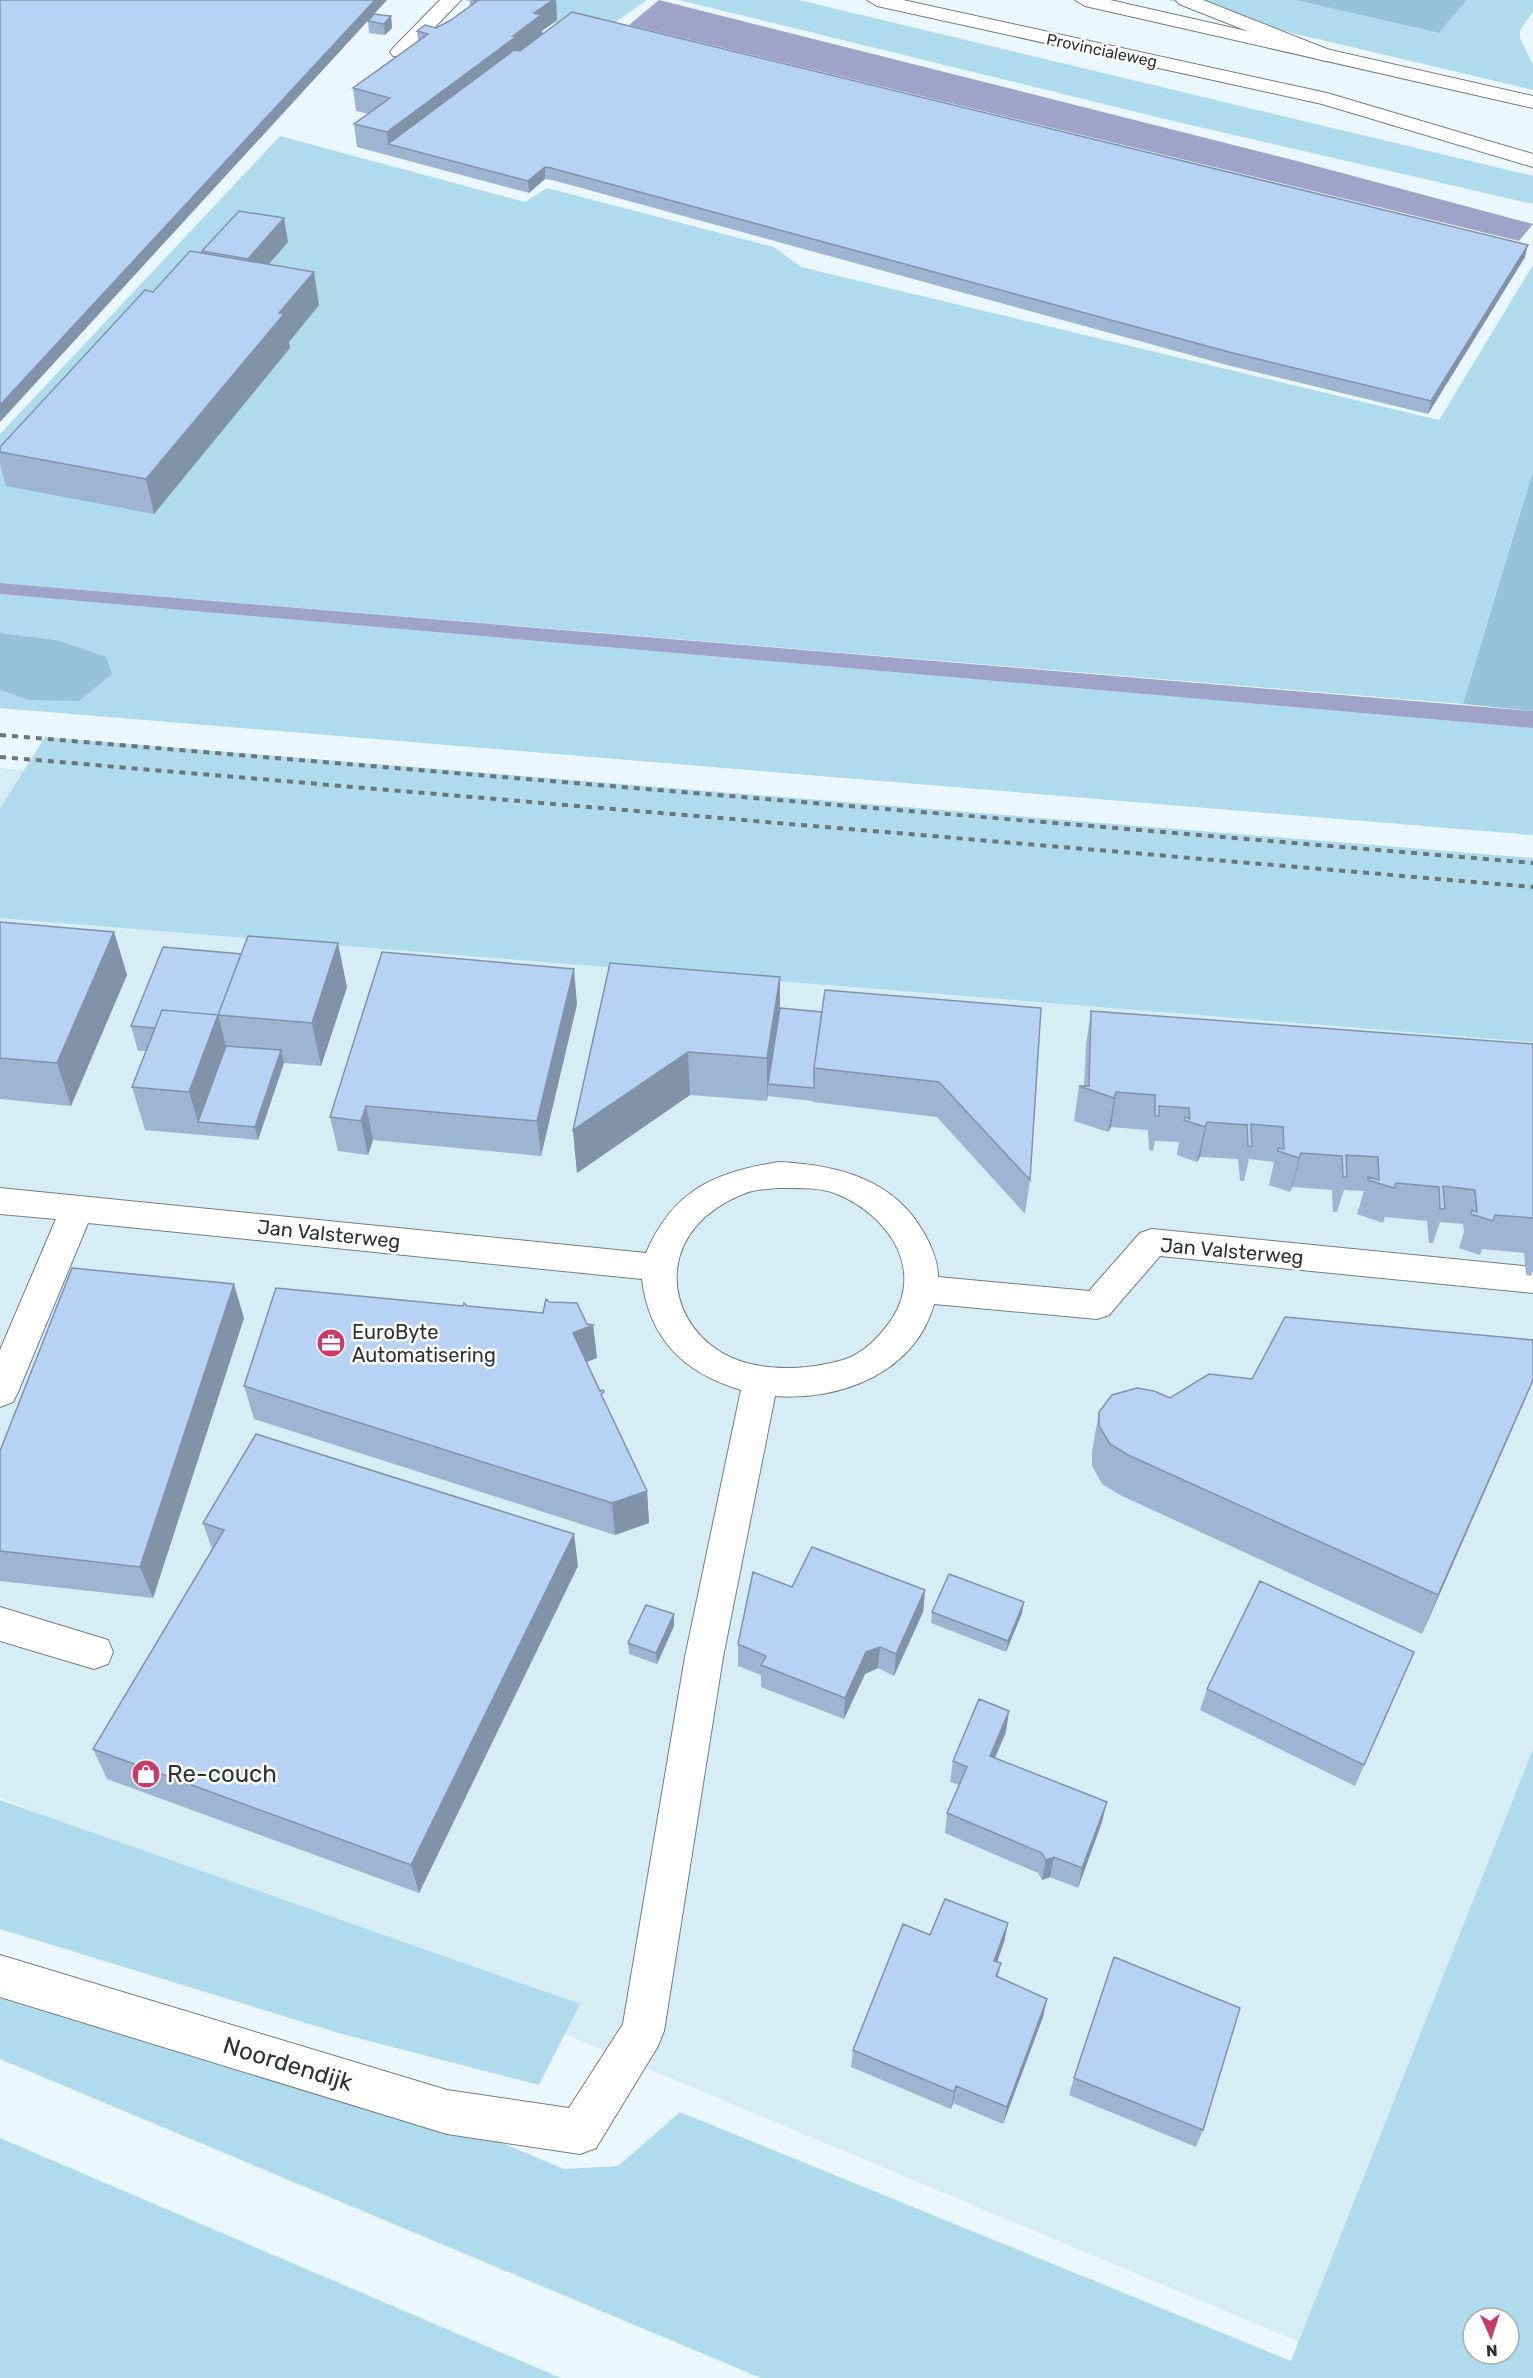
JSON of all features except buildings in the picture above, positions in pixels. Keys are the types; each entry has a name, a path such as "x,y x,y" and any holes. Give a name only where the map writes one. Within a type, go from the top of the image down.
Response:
{"street":[{"path":"400,52 451,0"},
{"name":"Provincialeweg","path":"877,0 1327,99 1533,141"},
{"path":"1085,0 1533,102"},
{"path":"1186,0 1325,55"},
{"name":"Provincialeweg","path":"1327,99 1533,161"},
{"path":"779,1175 815,1177 850,1185 880,1203 903,1225 918,1252 922,1289 914,1317 890,1349 852,1372 807,1383 760,1381 715,1366 681,1339 661,1304 657,1267 667,1239 686,1213 712,1194 744,1180 779,1175"},
{"name":"Jan Valsterweg","path":"0,1201 657,1267"},
{"path":"0,1392 77,1208"},
{"name":"Jan Valsterweg","path":"922,1289 1097,1305 1152,1242 1533,1280"},
{"name":"Noordendijk","path":"0,1976 447,2112 580,2132 643,2031 704,1657 760,1381"},
{"path":"0,1624 94,1652"}],"shaded area":[{"path":"463,0 647,0 597,35"},
{"path":"659,0 1301,162 1533,224 1519,241 629,25"},
{"path":"679,0 799,0 1533,176 1533,204 1169,120"},
{"path":"1168,0 1295,0 1439,33 1467,0 1533,0 1533,12 1520,30 1520,38 1533,65 1533,90 1212,14"},
{"path":"1295,0 1467,0 1439,33"},
{"path":"280,136 525,202 547,188 774,247 801,267 1439,420 1533,265 1533,471 1463,704 0,583 0,434"},
{"path":"1533,471 1533,711 1463,704"},
{"path":"0,583 1533,711 1533,728 0,594"},
{"path":"0,594 1533,728 1533,835 0,708 0,690 28,700 111,674 105,657 57,640 0,633"},
{"path":"0,633 57,640 106,657 112,674 79,701 28,700 0,690"},
{"path":"45,737 1533,858 1533,1042 0,918 0,808"},
{"path":"0,768 1533,907 1533,2378 1385,2378 0,1797"},
{"path":"1533,1749 1533,2378 761,2378 0,2059 0,1993 418,2123 502,2143 564,2169 618,2166 680,2112 1291,2361"},
{"path":"0,1800 580,2004 539,2085 342,2034 0,1929"},
{"path":"0,2138 561,2378 0,2378"}],"railway":[{"path":"0,735 1533,863"},
{"path":"0,757 1533,887"}],"place":[{"name":"EuroByte Automatisering","path":"331,1343"},
{"name":"Re-couch","path":"146,1774"}]}
